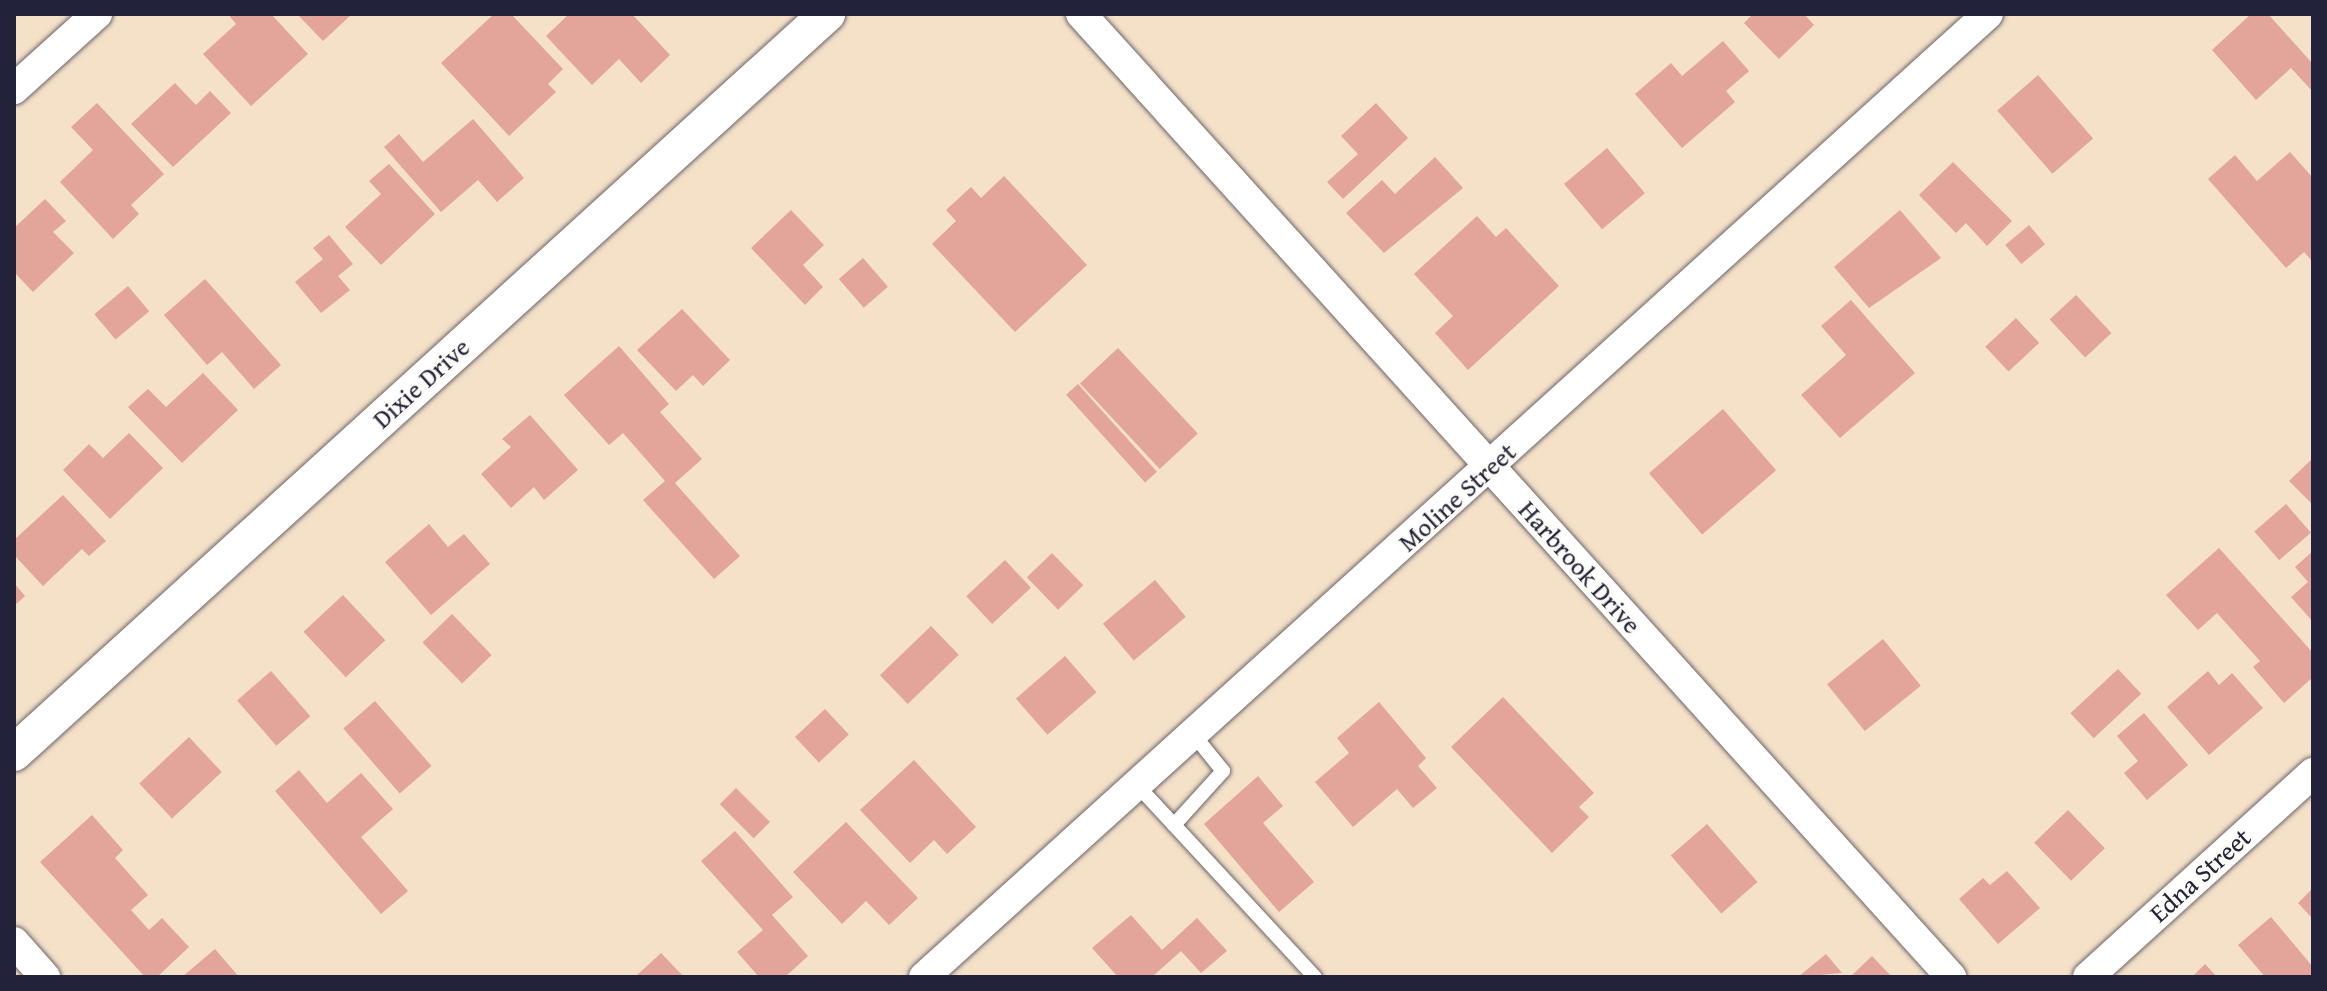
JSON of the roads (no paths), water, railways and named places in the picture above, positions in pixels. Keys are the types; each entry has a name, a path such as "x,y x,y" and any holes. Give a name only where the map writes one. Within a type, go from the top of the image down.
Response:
{"street":[{"path":"14,89 97,14"},
{"name":"Dixie Drive","path":"14,753 827,14"},
{"name":"Harbrook Drive","path":"1081,14 1951,977"},
{"name":"Moline Street","path":"924,977 1988,14"},
{"name":"Edna Street","path":"2088,977 2313,773"},
{"path":"14,942 45,977"}],"lane":[{"path":"1174,825 1223,771 1193,734"},
{"path":"1137,785 1315,977"}]}
